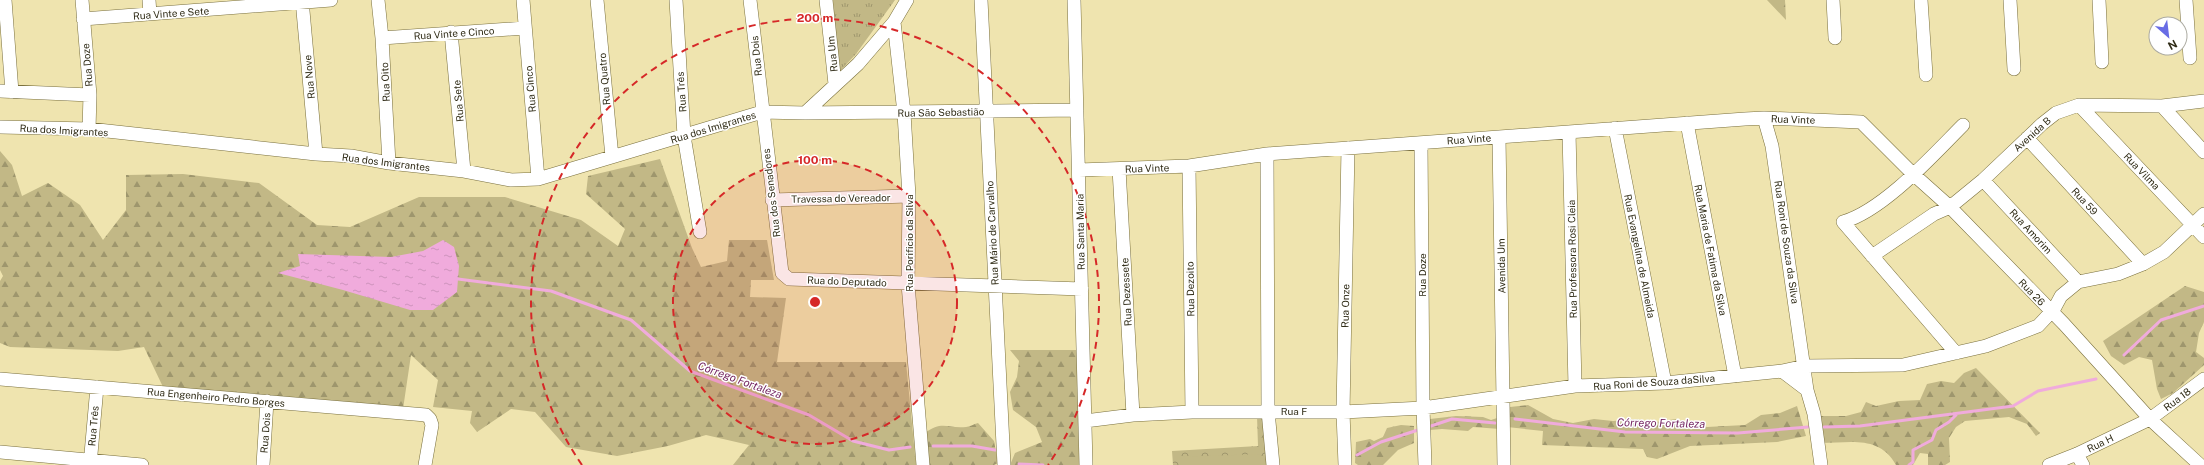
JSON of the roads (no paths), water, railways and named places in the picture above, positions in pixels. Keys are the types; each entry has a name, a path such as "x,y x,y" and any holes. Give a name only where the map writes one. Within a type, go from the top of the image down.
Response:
{"street":[{"path":"5,0 6,92 90,95"},
{"name":"Rua Doze","path":"82,0 90,95 89,129"},
{"path":"149,0 150,14"},
{"name":"Rua Vinte e Sete","path":"83,19 150,14 231,4 331,0"},
{"name":"Rua Oito","path":"378,0 382,38 389,163"},
{"name":"Rua Cinco","path":"523,0 538,179"},
{"name":"Rua Quatro","path":"597,0 612,157"},
{"name":"Rua Três","path":"676,0 684,136 700,232"},
{"name":"Rua Dois","path":"750,0 762,112"},
{"name":"Rua Um","path":"826,0 835,84"},
{"path":"805,113 858,64 894,22 907,0"},
{"name":"Rua Mário de Carvalho","path":"981,0 1004,465"},
{"name":"Rua Santa Maria","path":"1074,0 1086,465"},
{"path":"1833,0 1835,38"},
{"path":"1921,0 1926,75"},
{"path":"2010,0 2014,69"},
{"path":"2099,0 2102,62"},
{"path":"2186,0 2190,58"},
{"name":"Rua Nove","path":"302,1 316,154"},
{"name":"Rua Porificio da Silva","path":"894,22 904,113 909,196 908,284 923,465"},
{"name":"Rua Vinte e Cinco","path":"382,38 525,28"},
{"name":"Rua Sete","path":"451,32 464,171"},
{"name":"Avenida B","path":"1872,256 1934,214 1950,207 1983,180 2056,113 2079,105 2162,106 2204,102"},
{"name":"Rua Vilma","path":"2079,105 2204,238"},
{"path":"2162,106 2204,152"},
{"name":"Rua São Sebastião","path":"805,113 1077,110"},
{"name":"Rua dos Imigrantes","path":"0,127 89,129 316,154 352,156 389,163 464,171 511,180 538,179 762,112 805,113"},
{"name":"Rua dos Senadores","path":"762,112 782,273"},
{"name":"Rua Vinte","path":"1079,170 1189,166 1267,154 1764,118 1861,122"},
{"name":"Rua Roni de Souza da Silva","path":"1764,118 1772,146 1805,366 1807,390 1814,414 1821,465"},
{"name":"Rua 26","path":"1861,122 1912,173 1950,207 2052,312 2150,419 2199,458"},
{"name":"Rua Maria de Fatima da Silva","path":"1687,123 1735,376"},
{"path":"1956,353 1843,222 1869,209 1896,190 1963,125"},
{"name":"Rua Evangelina de Almeida","path":"1615,128 1665,383"},
{"name":"Rua Professora Rosi Cleia","path":"1569,132 1575,386"},
{"name":"Avenida Um","path":"1499,137 1504,465"},
{"name":"Rua 59","path":"2027,138 2143,264"},
{"name":"Rua Doze","path":"1421,143 1423,408 1425,465"},
{"name":"Rua Onze","path":"1346,465 1343,412 1348,148"},
{"path":"1267,154 1268,411 1273,465"},
{"name":"Rua Dezoito","path":"1189,166 1192,412"},
{"name":"Rua Dezessete","path":"1119,169 1133,415"},
{"name":"Rua Amorim","path":"1983,180 2078,282"},
{"name":"Travessa do Vereador","path":"772,200 909,196"},
{"path":"2078,282 2118,274 2143,264 2164,252 2204,214"},
{"name":"Rua do Deputado","path":"782,273 789,279 1082,289"},
{"name":"Rua Roni de Souza daSilva","path":"1504,395 1575,386 1665,383 1782,372 1805,366 1903,365 1986,346 2038,326 2052,312 2061,296 2078,282"},
{"path":"1782,372 1807,390"},
{"name":"Rua Engenheiro Pedro Borges","path":"0,379 426,415 430,419 432,425 425,465"},
{"name":"Rua 18","path":"2150,419 2204,379"},
{"name":"Rua Três","path":"90,463 97,387"},
{"name":"Rua F","path":"1085,421 1133,415 1192,412 1343,412 1423,408 1504,395"},
{"name":"Rua Dois","path":"263,465 267,401"},
{"name":"Rua H","path":"2049,465 2080,459 2150,419"},
{"path":"0,452 90,463 142,465"}],"water":[{"path":"443,240 454,247 459,266 457,292 433,310 410,310 278,273 300,266 298,254 391,257 423,251"}],"waterway":[{"name":"Córrego Fortaleza","path":"458,279 551,291 631,320 690,371 809,415 853,441 889,450 910,447"},
{"name":"Córrego Fortaleza","path":"2124,355 2161,320 2204,306"},
{"name":"Córrego Fortaleza","path":"1824,427 1860,426 2013,406 2038,391 2096,379"},
{"name":"Córrego Fortaleza","path":"1909,465 1913,462 1913,450 1932,440 1936,430 1949,422 1956,415"},
{"name":"Córrego Fortaleza","path":"1431,426 1452,419 1495,423"},
{"name":"Córrego Fortaleza","path":"1515,419 1625,432 1738,433 1808,427"},
{"name":"Córrego Fortaleza","path":"1357,455 1381,442 1418,430"},
{"name":"Córrego Fortaleza","path":"933,446 972,446 995,450"},
{"name":"Córrego Fortaleza","path":"1019,464 1043,465"}]}
